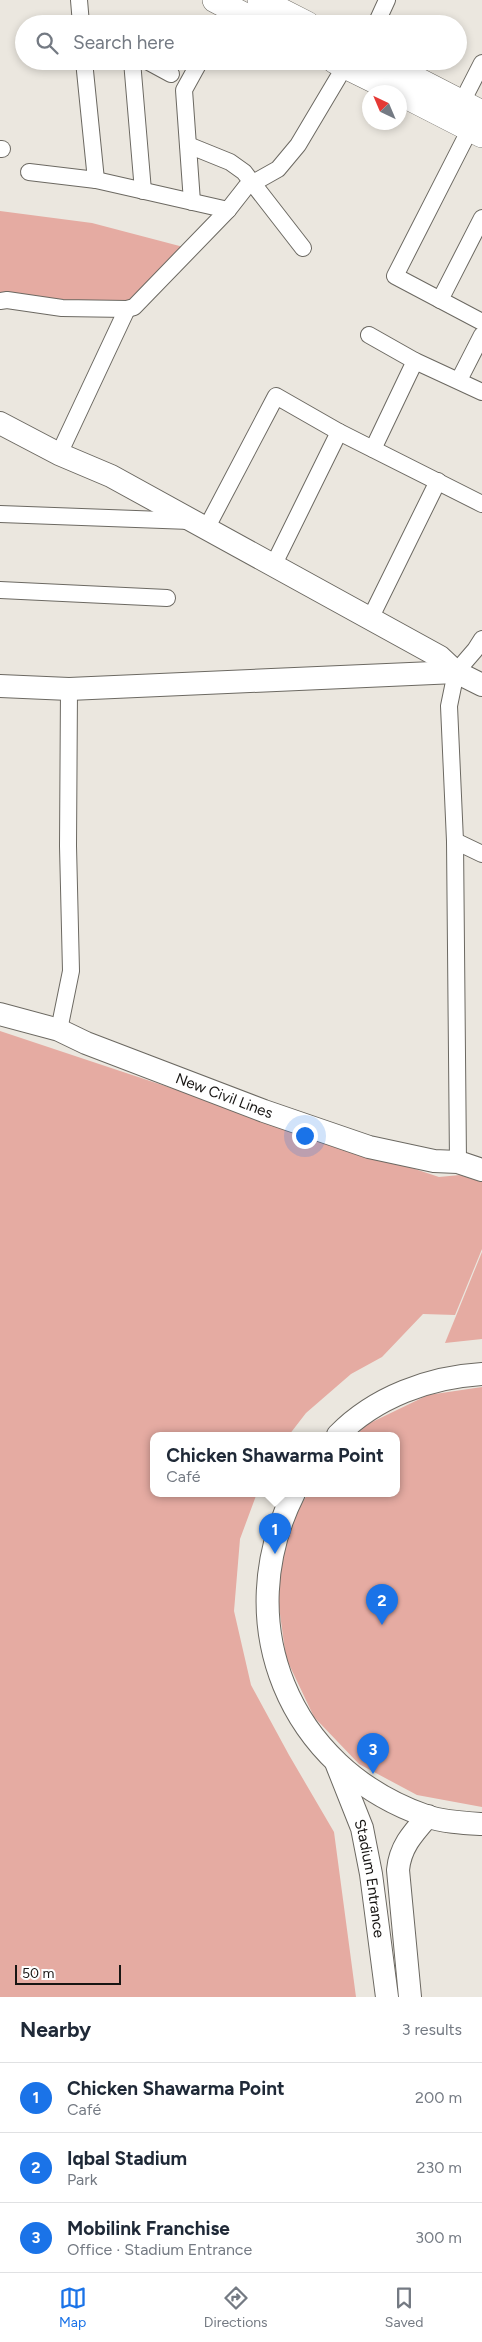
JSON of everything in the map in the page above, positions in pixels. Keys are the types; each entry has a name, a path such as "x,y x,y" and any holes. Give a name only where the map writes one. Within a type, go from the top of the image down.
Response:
{"main road":[{"path":"260,0 289,15"},
{"path":"222,10 236,15"},
{"path":"352,70 383,85"},
{"path":"394,70 474,120"},
{"path":"407,96 474,120"}],"street":[{"path":"79,0 80,15"},
{"path":"380,15 387,0"},
{"path":"482,63 474,120 394,276 482,322"},
{"path":"85,70 96,180"},
{"path":"133,70 143,191"},
{"path":"164,70 171,74"},
{"path":"192,202 184,90 195,70"},
{"path":"0,301 7,300 62,308 127,309 134,307 228,210 246,187 278,169 298,145 337,70"},
{"path":"188,145 230,162 244,172 302,248"},
{"path":"30,172 96,180 228,210"},
{"path":"440,300 482,218"},
{"path":"59,454 127,309"},
{"path":"369,335 415,361 482,392"},
{"path":"459,380 482,335"},
{"path":"373,448 415,361"},
{"path":"198,525 276,396 339,432 482,504"},
{"path":"0,423 59,454 111,476 440,657 456,672 482,685"},
{"path":"273,566 339,432"},
{"path":"370,619 438,481"},
{"path":"0,514 198,525"},
{"path":"0,590 167,598"},
{"path":"458,1162 455,841 449,706 456,672 482,639"},
{"path":"0,686 69,689 456,672"},
{"path":"59,1030 71,971 68,846 69,689"},
{"path":"455,841 482,854"},
{"name":"New Civil Lines","path":"0,1014 59,1030 86,1043 369,1147 434,1161 458,1162 482,1170"},
{"path":"342,1432 370,1410 400,1394 432,1382 482,1374"},
{"path":"292,1497 284,1513 273,1545 268,1579 267,1613 271,1647 281,1679 295,1710 314,1738 337,1763 367,1787 401,1806 428,1816 482,1824"},
{"name":"Stadium Entrance","path":"337,1763 362,1828 371,1874 387,1997"},
{"path":"410,1996 398,1870 399,1858 403,1848 428,1816"}],"shaded area":[{"path":"0,211 92,223 191,249 129,301 0,299"},
{"path":"0,1031 439,1177 460,1175 482,1182 482,1249 455,1315 423,1314 382,1357 351,1374 306,1413 291,1432 150,1432 150,1497 256,1497 240,1539 234,1611 251,1685 334,1832 356,1997 0,1997"},
{"path":"482,1252 482,1339 445,1343"},
{"path":"482,1387 482,1807 417,1795 359,1764 314,1717 286,1658 277,1592 289,1527 306,1497 400,1497 400,1432 359,1432 368,1424 428,1395"}],"place":[{"name":"Chicken Shawarma Point","path":"275,1554"},
{"name":"Iqbal Stadium","path":"382,1625"},
{"name":"Mobilink Franchise","path":"373,1774"}]}
